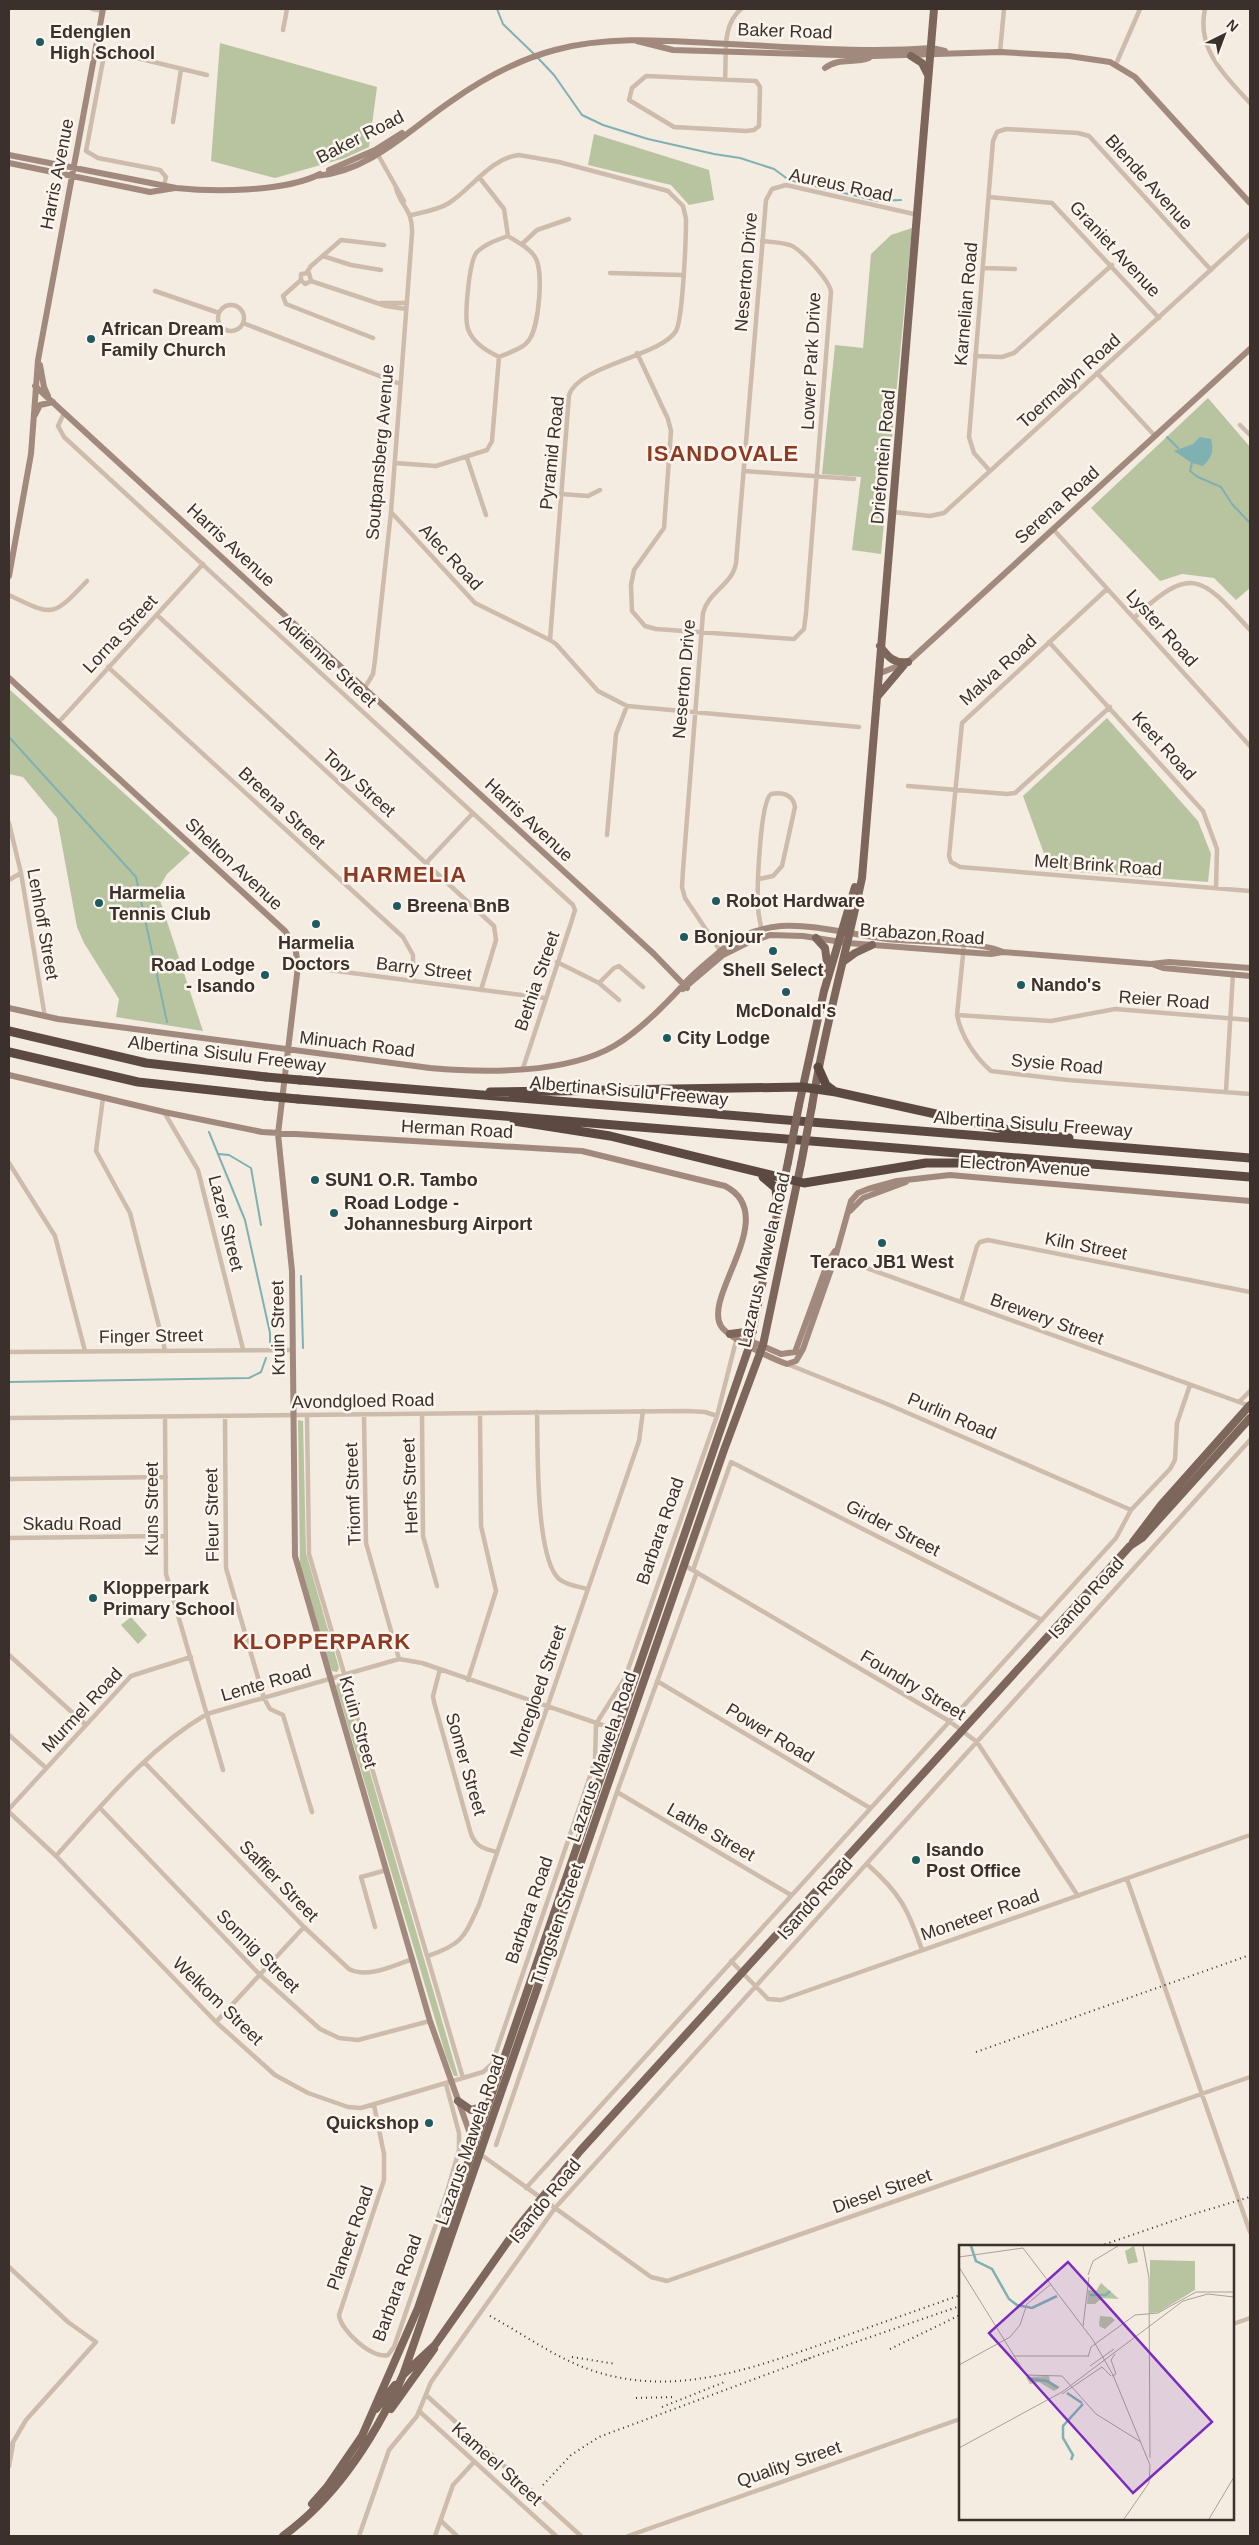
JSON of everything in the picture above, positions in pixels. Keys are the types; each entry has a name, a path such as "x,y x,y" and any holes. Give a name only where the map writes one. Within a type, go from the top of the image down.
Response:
{"highway":[{"name":"Albertina Sisulu Freeway","path":"9,1031 146,1063 266,1077 1250,1158"},
{"name":"Albertina Sisulu Freeway","path":"9,1052 138,1082 179,1088 1250,1177"},
{"path":"818,1067 827,1087 836,1092"},
{"path":"474,1093 520,1090 703,1090 802,1087 836,1092 978,1124 1084,1140 1098,1145"},
{"path":"495,1115 519,1122 610,1136 797,1182 814,1183 926,1163 1067,1162"},
{"path":"750,1171 769,1180 774,1186 778,1212"}],"main road":[{"name":"Driefontein Road","path":"848,944 862,878 934,9"},
{"name":"Harris Avenue","path":"103,10 38,360 35,386 684,987"},
{"name":"Baker Road","path":"637,41 673,50 873,56 911,56 931,52"},
{"name":"Baker Road","path":"9,154 176,188 214,191 250,189 343,170 376,152 471,88 526,60 544,53 580,45 637,41 931,52"},
{"path":"931,52 1000,52 1095,58 1116,64 1135,77 1250,203"},
{"path":"825,68 834,62 860,61 873,56"},
{"path":"911,56 922,63 929,77"},
{"name":"Baker Road","path":"9,163 150,192 176,188"},
{"name":"Serena Road","path":"878,674 906,663 1250,350"},
{"path":"34,419 40,405 52,402 44,387 38,360"},
{"path":"9,576 31,454 35,386"},
{"path":"880,646 892,660 898,663 906,663"},
{"path":"877,697 906,663"},
{"name":"Shelton Avenue","path":"9,678 284,931 295,946 298,966 278,1134"},
{"name":"Driefontein Road","path":"838,942 862,863"},
{"name":"Brabazon Road","path":"762,933 784,926 991,954 1003,952 1151,964 1169,962 1250,968"},
{"name":"Minuach Road","path":"9,1008 45,1017 451,1070 559,1066 596,1056 615,1046 722,953 762,933"},
{"name":"Brabazon Road","path":"762,933 816,938 848,944 964,949"},
{"path":"816,938 826,948 828,975"},
{"name":"Lazarus Mawela Road","path":"275,2536 306,2510 327,2487 351,2452 373,2412 418,2308 750,1344 802,1087 828,975 838,942"},
{"name":"Lazarus Mawela Road","path":"283,2536 330,2493 376,2430 403,2375 684,1565 761,1349 801,1164 818,1067 848,944"},
{"path":"844,961 872,945"},
{"name":"Brabazon Road","path":"1151,964 1163,968 1250,976"},
{"name":"Herman Road","path":"11,1075 164,1112 278,1134 582,1152 725,1186 741,1200 746,1218 742,1240 719,1308 720,1325 735,1337 761,1349"},
{"name":"Kruin Street","path":"278,1134 291,1251 295,1415 294,1549 297,1567 430,2021 474,2145 480,2154"},
{"name":"Electron Avenue","path":"761,1349 782,1354 795,1352 838,1248 851,1201 858,1193 898,1181 936,1176 971,1176 1250,1201"},
{"name":"Electron Avenue","path":"787,1364 796,1361 801,1354 833,1257"},
{"path":"735,1337 753,1331"},
{"name":"Purlin Road","path":"761,1349 787,1364"},
{"name":"Isando Road","path":"376,2430 541,2198 742,1972 1130,1546 1137,1534 1161,1505 1250,1406"},
{"name":"Isando Road","path":"1130,1546 1142,1538 1250,1418"},
{"path":"617,1730 626,1723 636,1704"},
{"path":"458,2100 471,2110 487,2106"},
{"name":"Isando Road","path":"403,2375 435,2345"},
{"path":"373,2412 403,2375"}],"street":[{"path":"92,9 103,10"},
{"path":"283,30 287,9"},
{"path":"727,52 730,22 741,9"},
{"path":"1000,52 1004,9"},
{"path":"1116,64 1140,9"},
{"path":"1205,9 1204,26 1208,50 1222,72 1250,103"},
{"path":"96,48 207,76"},
{"path":"105,50 86,151 98,158 160,170 166,177 164,185"},
{"name":"Baker Road","path":"725,79 727,52"},
{"path":"173,122 181,69"},
{"path":"646,76 725,79 754,81 760,84 760,124 756,129 674,127 629,100 632,88 646,76"},
{"name":"Blende Avenue","path":"997,132 1002,129 1014,129 1078,132 1089,136 1211,270"},
{"name":"Karnelian Road","path":"990,472 974,453 969,442 992,141 997,132"},
{"path":"376,152 411,215"},
{"name":"Pyramid Road","path":"411,215 443,206 505,158 525,155 668,191 681,202 686,213 681,309 676,330 670,338 578,381 572,389 567,413 550,640"},
{"path":"479,178 504,209 508,236"},
{"name":"Aureus Road","path":"766,200 772,189 786,185 918,215"},
{"name":"Graniet Avenue","path":"989,197 1052,203 1112,265 1159,318"},
{"name":"Neserton Drive","path":"722,953 686,900 682,887 694,714 705,605 730,578 735,567 766,200"},
{"name":"Soutpansberg Avenue","path":"364,689 373,674 391,512 407,303 411,215"},
{"path":"522,244 537,230 569,219"},
{"name":"Toermalyn Road","path":"893,512 939,515 990,472 1250,234"},
{"path":"499,356 527,342 535,327 540,270 536,258 522,244 508,236"},
{"path":"499,356 478,344 473,338 467,323 468,305 471,268 474,257 486,245 508,236"},
{"path":"384,246 344,240 311,266 308,272 301,274 301,280 305,284 311,281 386,306 406,309"},
{"name":"Lower Park Drive","path":"701,632 794,639 803,632 805,625 831,289 824,277 795,247 762,241"},
{"path":"323,256 351,265 381,270"},
{"path":"975,356 1002,357 1014,353 1112,265"},
{"path":"983,268 1015,269"},
{"path":"308,272 312,275 311,281"},
{"path":"610,274 682,275"},
{"path":"301,280 283,296 286,304 373,338"},
{"path":"155,291 219,313"},
{"path":"381,303 407,303"},
{"path":"228,306 236,306 242,311 243,323 237,330 228,331 221,326 219,313 228,306"},
{"path":"243,323 400,384"},
{"path":"637,353 668,419 671,431 664,528 632,574 630,607 640,620 651,629 701,632"},
{"path":"395,463 436,466 485,452 491,444 499,356"},
{"path":"1097,373 1155,436"},
{"name":"Adrienne Street","path":"64,413 58,426 64,437 571,903"},
{"path":"1240,425 1250,435"},
{"path":"467,458 486,514"},
{"path":"744,470 854,479"},
{"path":"561,494 588,496 600,490"},
{"name":"Alec Road","path":"391,512 475,603 550,640"},
{"name":"Lyster Road","path":"1053,529 1250,746"},
{"name":"Lorna Street","path":"58,723 203,564"},
{"path":"9,595 38,609 53,610 69,601 87,581"},
{"path":"1134,618 1168,588 1176,584 1193,583 1217,595 1250,630"},
{"name":"Malva Road","path":"949,856 962,723 1107,589"},
{"name":"Tony Street","path":"156,616 496,929 496,940 481,990"},
{"path":"550,640 559,647 598,691 627,706 694,714 859,727"},
{"name":"Keet Road","path":"1049,642 1203,811 1217,849 1216,888"},
{"name":"Breena Street","path":"108,667 403,937 413,955 413,981"},
{"path":"607,835 616,734 627,706"},
{"path":"908,786 1006,794 1015,792 1110,707"},
{"path":"758,879 773,876 782,866 795,807 792,798 786,794 771,794 765,802 758,879 758,904 762,933"},
{"path":"426,863 473,813"},
{"name":"Lenhoff Street","path":"9,823 10,835 21,873 45,1017"},
{"name":"Melt Brink Road","path":"949,856 953,865 960,867 1250,891"},
{"path":"9,880 21,873"},
{"name":"Bethia Street","path":"523,1068 574,911 571,903"},
{"name":"Sysie Road","path":"964,949 957,1015 964,1036 984,1064 994,1072 1250,1094"},
{"path":"557,962 599,983 619,1000"},
{"name":"Barry Street","path":"298,966 545,998"},
{"path":"599,983 618,966 643,987"},
{"path":"1226,1091 1233,967"},
{"name":"Reier Road","path":"957,1015 1051,1022 1115,1009 1250,1020"},
{"path":"103,1098 96,1151 131,1217 165,1350"},
{"name":"Lazer Street","path":"164,1112 198,1170 243,1349"},
{"path":"9,1163 56,1240 85,1351"},
{"name":"Kiln Street","path":"961,1302 977,1246 980,1242 988,1240 1250,1292"},
{"name":"Brewery Street","path":"833,1257 1250,1406"},
{"name":"Barbara Road","path":"453,2082 483,2072 492,2064 592,1772 595,1756 596,1724 626,1678 717,1416 735,1337"},
{"name":"Finger Street","path":"9,1352 293,1350"},
{"name":"Purlin Road","path":"787,1364 883,1402 1131,1510"},
{"name":"Isando Road","path":"526,2188 1116,1538 1131,1510 1170,1469 1175,1460 1177,1424 1190,1385"},
{"path":"1239,1402 1250,1391"},
{"name":"Avondgloed Road","path":"9,1418 643,1411 706,1412 717,1416"},
{"name":"Moregloed Street","path":"428,1956 454,1946 464,1935 479,1905 641,1435 643,1411"},
{"path":"537,1412 539,1516 553,1570 561,1581 588,1589"},
{"name":"Herfs Street","path":"422,1414 423,1536 437,1586"},
{"path":"468,1680 496,1595 496,1580 481,1524 480,1414"},
{"name":"Triomf Street","path":"364,1415 366,1543 398,1658"},
{"name":"Fleur Street","path":"225,1416 226,1568 264,1698"},
{"name":"Kruin Street","path":"307,1416 309,1554 463,2078"},
{"name":"Kuns Street","path":"165,1417 166,1574 223,1770"},
{"name":"Isando Road","path":"359,2536 389,2450 419,2411 431,2382 554,2208 1250,1440"},
{"name":"Tungsten Street","path":"496,2145 731,1462"},
{"name":"Girder Street","path":"731,1462 1042,1620"},
{"path":"9,1479 166,1477"},
{"name":"Skadu Road","path":"9,1538 166,1536"},
{"name":"Foundry Street","path":"675,1562 695,1571 949,1722 977,1742 1078,1896"},
{"path":"9,1655 86,1725"},
{"name":"Murmel Road","path":"9,1811 46,1768 135,1674 191,1657"},
{"path":"398,1658 440,1669 617,1730"},
{"name":"Lente Road","path":"56,1856 144,1762 174,1734 208,1714 398,1658"},
{"name":"Somer Street","path":"440,1669 434,1702 471,1834 474,1841 480,1847 498,1852"},
{"name":"Power Road","path":"657,1681 870,1808"},
{"path":"264,1698 270,1709 283,1715 312,1812"},
{"path":"9,1735 46,1768"},
{"name":"Saffier Street","path":"144,1762 304,1927 349,1969 356,1972 373,1971 413,1958"},
{"name":"Lathe Street","path":"617,1792 791,1895"},
{"name":"Sonnig Street","path":"100,1808 260,1975 320,2029 336,2037 354,2040 366,2039 430,2021"},
{"name":"Welkom Street","path":"9,1811 56,1856 216,2022 275,2075 290,2085 348,2107 361,2108 374,2106 453,2082"},
{"name":"Moneteer Road","path":"731,1961 768,1999 781,2000 1250,1835"},
{"path":"866,1864 884,1880 902,1901 922,1950"},
{"path":"375,1928 361,1878 386,1870"},
{"path":"1127,1879 1250,2232"},
{"path":"216,2022 304,1927"},
{"name":"Diesel Street","path":"541,2198 651,2277 667,2281 1250,2077"},
{"name":"Barbara Road","path":"384,2356 392,2350 447,2192 459,2150 458,2133 446,2084"},
{"name":"Planeet Road","path":"374,2106 384,2154 384,2180 339,2315 341,2323 346,2330 372,2353 384,2356"},
{"path":"480,2154 541,2198"},
{"path":"9,2267 68,2322 96,2342 26,2420 9,2449"},
{"path":"1234,2324 1250,2318"},
{"path":"426,2395 581,2536"},
{"name":"Kameel Street","path":"419,2411 556,2536"},
{"name":"Quality Street","path":"628,2536 959,2419"},
{"path":"9,2466 13,2454 13,2444"},
{"path":"435,2536 453,2485 474,2462"},
{"path":"441,2522 457,2536"}],"green space":[{"path":"220,43 377,87 369,147 345,158 275,178 211,161"},
{"path":"594,134 709,170 714,200 689,205 671,185 588,165"},
{"path":"912,228 881,554 852,550 861,477 822,474 835,345 863,348 871,254 891,235"},
{"path":"1208,398 1250,447 1250,588 1236,600 1214,578 1182,574 1160,581 1091,508"},
{"path":"9,689 190,853 167,874 157,891 203,1031 116,1017 119,999 84,943 77,927 57,818 23,777 9,774"},
{"path":"1107,718 1198,821 1211,854 1208,882 1050,870 1023,796"},
{"path":"298,1420 303,1421 306,1553 339,1668 337,1672 332,1671 328,1661 300,1565"},
{"path":"131,1617 147,1635 138,1644 121,1625"},
{"path":"339,1680 344,1683 458,2076 454,2076 446,2056 336,1686"}],"water":[{"path":"1200,437 1211,439 1212,447 1212,454 1203,466 1192,463 1174,451 1193,444"}],"waterway":[{"path":"497,9 503,24 534,54"},
{"path":"537,57 554,75 582,115 603,125 648,139 740,158 774,169 789,180 878,201 901,200"},
{"path":"1167,437 1178,448"},
{"path":"1192,463 1190,471 1198,477 1221,487 1232,504 1250,523"},
{"path":"9,737 136,877 167,1022"},
{"path":"209,1132 245,1220 270,1333 270,1343"},
{"path":"219,1154 229,1155 251,1168 261,1225"},
{"path":"301,1276 303,1348"},
{"path":"9,1382 249,1378 261,1372 266,1358"}],"railway":[{"path":"976,2052 1250,1955"},
{"path":"1103,2245 1250,2197"},
{"path":"490,2316 555,2354 583,2367 627,2379 656,2382 685,2380 743,2370 959,2295"},
{"path":"804,2360 959,2306"},
{"path":"890,2349 959,2315"},
{"path":"572,2357 616,2364"},
{"path":"543,2485 571,2455 599,2437 811,2358"},
{"path":"662,2407 727,2381"},
{"path":"636,2398 676,2397"}],"place":[{"name":"Edenglen High School","path":"40,42"},
{"name":"African Dream Family Church","path":"91,339"},
{"name":"Robot Hardware","path":"716,901"},
{"name":"Harmelia Tennis Club","path":"99,903"},
{"name":"Breena BnB","path":"397,906"},
{"name":"Harmelia Doctors","path":"316,924"},
{"name":"Bonjour","path":"684,937"},
{"name":"Shell Select","path":"773,951"},
{"name":"Road Lodge - Isando","path":"265,975"},
{"name":"Nando's","path":"1021,985"},
{"name":"McDonald's","path":"786,992"},
{"name":"City Lodge","path":"667,1038"},
{"name":"SUN1 O.R. Tambo","path":"315,1180"},
{"name":"Road Lodge - Johannesburg Airport","path":"334,1213"},
{"name":"Teraco JB1 West","path":"882,1243"},
{"name":"Klopperpark Primary School","path":"93,1598"},
{"name":"Isando Post Office","path":"916,1860"},
{"name":"Quickshop","path":"429,2123"}],"district":[{"name":"ISANDOVALE","path":"723,453"},
{"name":"HARMELIA","path":"405,874"},
{"name":"KLOPPERPARK","path":"322,1641"}]}
